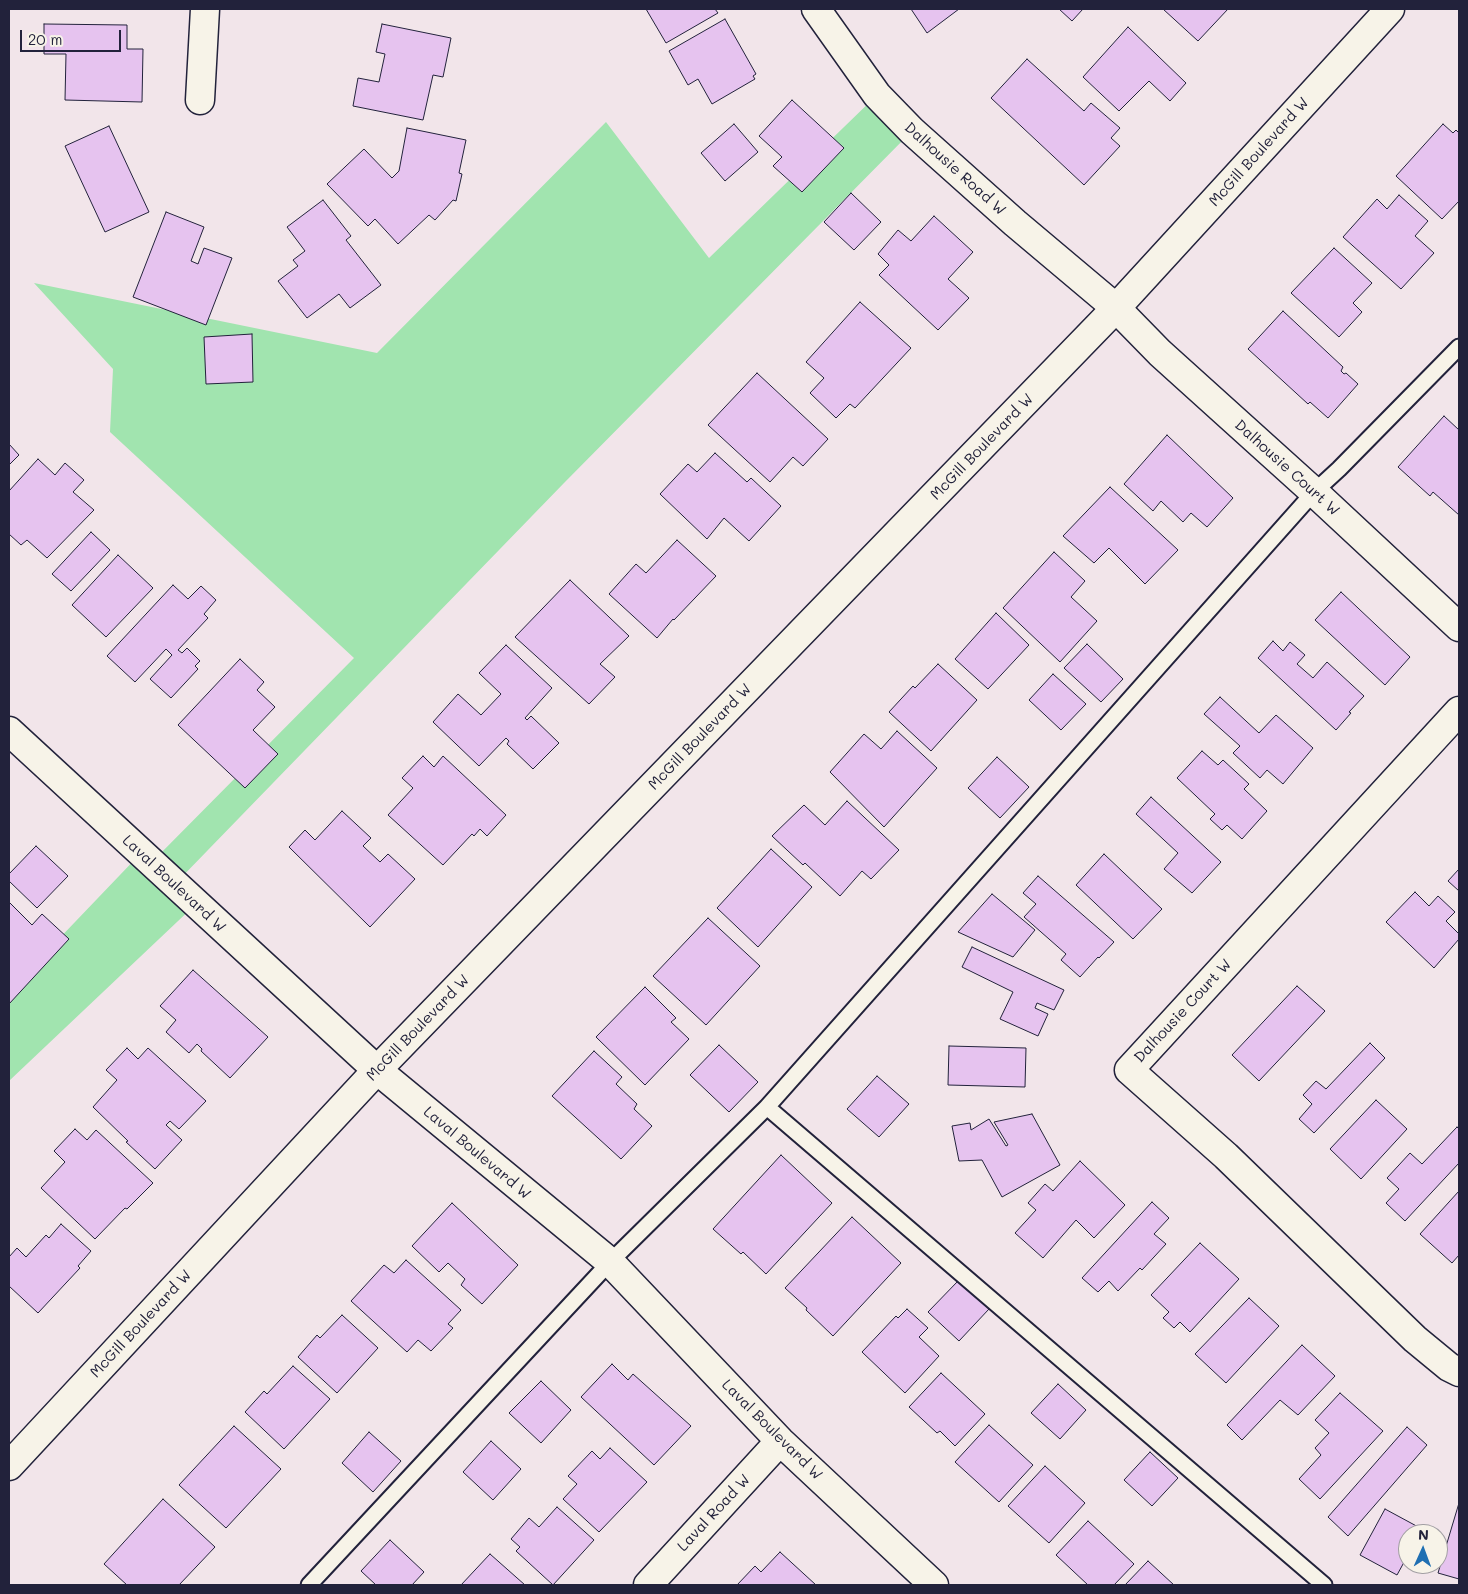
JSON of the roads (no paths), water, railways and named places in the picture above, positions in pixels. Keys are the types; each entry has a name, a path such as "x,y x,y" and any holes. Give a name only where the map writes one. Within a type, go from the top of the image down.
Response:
{"street":[{"path":"200,100 205,9"},
{"name":"Dalhousie Road W","path":"816,9 877,95 912,131 1015,223 1116,308"},
{"name":"McGill Boulevard W","path":"9,1466 377,1070 1116,308 1390,9"},
{"name":"Dalhousie Court W","path":"1116,308 1160,353 1314,492 1459,627"},
{"name":"Dalhousie Court W","path":"1459,711 1129,1070 1226,1156 1416,1339 1448,1366 1459,1372"},
{"name":"Laval Boulevard W","path":"9,731 377,1070 610,1262 780,1441 934,1585"},
{"name":"Laval Road W","path":"648,1585 780,1441"}],"lane":[{"path":"309,1585 610,1262 766,1107 1314,492 1459,347"},
{"path":"766,1107 1324,1585"}]}
